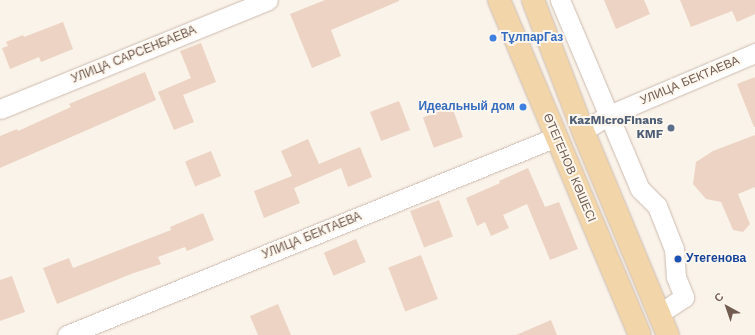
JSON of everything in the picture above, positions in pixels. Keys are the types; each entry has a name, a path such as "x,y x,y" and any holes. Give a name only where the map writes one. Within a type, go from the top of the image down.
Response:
{"main road":[{"name":"ӨТЕГЕНОВ КӨШЕСІ","path":"500,0 640,335"},
{"path":"533,0 583,131 668,335"},
{"path":"628,307 629,335"}],"street":[{"name":"УЛИЦА САРСЕНБАЕВА","path":"0,109 268,0"},
{"path":"560,0 640,189 657,206 674,249 676,276 684,298 660,314"},
{"name":"УЛИЦА БЕКТАЕВА","path":"583,131 609,115 755,53"},
{"name":"УЛИЦА БЕКТАЕВА","path":"67,335 556,137"}],"building":[{"path":"325,0 399,1 331,30 341,56 312,68 290,14"},
{"path":"604,0 644,0 650,14 616,29"},
{"path":"680,0 755,0 755,14 737,22 732,11 691,27"},
{"path":"63,22 73,49 41,62 39,57 10,69 2,48 8,46 6,42 23,35 24,37"},
{"path":"201,43 216,82 183,95 194,122 174,130 158,92 191,78 180,51"},
{"path":"145,72 156,100 0,168 0,136 17,129 18,131 71,107 69,104"},
{"path":"755,77 755,127 754,127 737,84"},
{"path":"399,101 410,130 381,141 370,112"},
{"path":"452,107 463,137 434,148 423,118"},
{"path":"755,135 755,187 738,194 750,224 743,232 733,230 721,202 706,199 693,184 696,162 713,151"},
{"path":"308,139 319,164 360,147 372,177 348,187 341,168 294,188 300,203 264,218 254,191 292,176 281,151"},
{"path":"211,151 221,176 195,187 185,161"},
{"path":"528,168 545,207 559,202 578,249 550,260 527,204 503,215 509,228 491,236 485,222 477,226 466,198 500,183 499,181"},
{"path":"439,200 453,236 424,248 410,211"},
{"path":"203,213 214,240 187,251 185,247 158,257 161,264 131,274 57,304 43,268 69,258 73,268 171,230 170,227"},
{"path":"356,239 366,262 334,276 324,253"},
{"path":"421,255 438,299 405,311 388,268"},
{"path":"12,276 25,312 0,321 0,280"},
{"path":"278,304 291,335 258,335 250,316"},
{"path":"551,320 557,335 516,335"}],"place":[{"name":"ТұлпарГаз","path":"493,38"},
{"name":"Идеальный дом","path":"523,107"},
{"name":"KazMicroFinans KMF","path":"671,128"},
{"name":"Утегенова","path":"678,259"}]}
